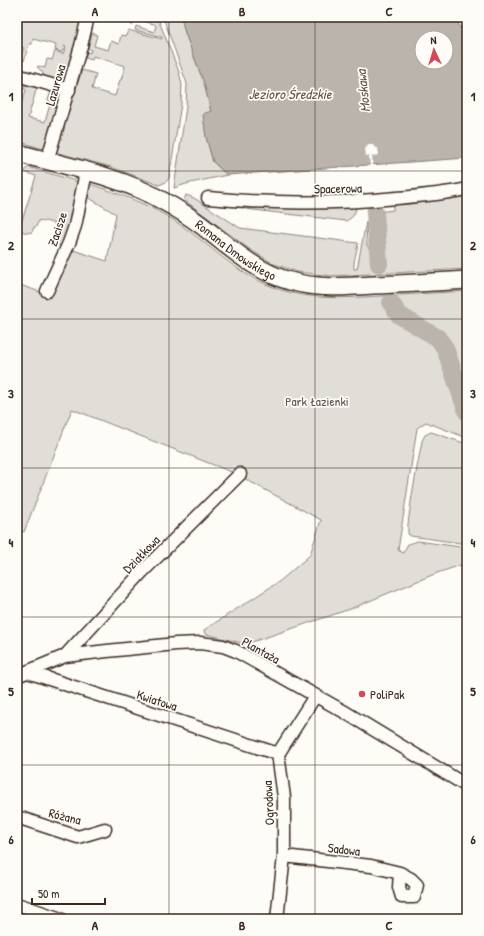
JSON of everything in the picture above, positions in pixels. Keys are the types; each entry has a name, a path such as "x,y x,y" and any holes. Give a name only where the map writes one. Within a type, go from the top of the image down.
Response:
{"street":[{"name":"Lazurowa","path":"47,161 69,90 88,17"},
{"path":"17,75 69,90"},
{"name":"Romana Dmowskiego","path":"17,153 133,186 162,200 199,224 248,261 269,273 288,281 307,285 331,287 467,280"},
{"name":"Zacisze","path":"47,291 69,243 75,226 86,172"},
{"name":"Spacerowa","path":"208,198 234,201 300,203 358,202 446,194 467,188"},
{"name":"Działkowa","path":"65,656 142,572 240,474"},
{"name":"Plantaża","path":"22,674 65,656 176,644 200,643 223,646 236,651 315,696 467,786"},
{"name":"Kwiatowa","path":"22,674 278,754"},
{"path":"278,754 315,696"},
{"name":"Ogrodowa","path":"277,919 284,856 284,798 278,754"},
{"name":"Różana","path":"17,817 78,837 105,829"},
{"name":"Sadowa","path":"284,856 371,866 400,873"},
{"path":"17,904 61,919"}],"green space":[{"path":"17,17 83,17 68,75 65,79 56,82 56,80 43,76 43,73 37,67 39,66 45,68 47,59 52,60 55,51 63,54 66,47 64,46 63,51 61,52 55,50 56,45 33,39 32,44 29,44 24,61 20,60 24,48 18,46 19,45 17,44"},
{"path":"133,17 154,17 156,21 159,21 179,72 182,85 181,104 169,178 166,182 159,185 111,167 55,152 82,70 96,74 92,89 115,96 121,80 125,66 93,56 92,60 85,58 87,52 90,53 91,50 88,48 92,33 97,35 94,46 108,50 111,41 119,44 121,35 126,36 128,30 162,39 162,37 135,30 136,26 154,32 156,26 154,24 136,19 133,25 131,25"},
{"path":"163,17 181,17 185,33 204,83 211,112 203,114 206,137 213,162 227,175 174,188 186,107 187,84"},
{"path":"455,17 467,17 467,42"},
{"path":"467,42 467,67 465,65 462,49"},
{"path":"25,84 37,87 28,118 45,122 51,101 48,100 51,91 53,91 57,100 60,99 47,150 17,141 17,116 26,90 24,89"},
{"path":"28,167 79,182 77,209 62,246 54,244 60,225 39,220 32,232 27,233 19,230 36,176 24,172"},
{"name":"Park Łazienki","path":"87,183 124,196 159,212 181,225 223,258 256,280 296,294 339,298 467,291 467,438 426,422 417,428 398,550 403,553 408,544 418,541 467,548 467,563 437,573 350,609 246,644 205,634 204,630 280,581 310,555 321,520 234,473 72,409 24,532 17,529 17,284 49,295 70,249 107,261 116,214 84,195"},
{"path":"467,193 467,269 332,276 298,272 274,264 249,249 184,200 186,195 194,198 240,228 358,243 354,266 354,269 357,269 366,222 367,245 373,254 375,263 382,263 382,224 378,212 393,210 393,205 447,198"},
{"path":"241,205 356,206 353,215 346,221 245,209"},
{"path":"431,432 467,444 467,544 411,536 408,534 412,495 422,441 425,435"}],"water":[{"name":"Jezioro Średzkie","path":"181,17 455,17 467,42 467,46 462,50 465,65 467,67 467,158 227,175 213,162 206,137 203,114 211,111 204,83 185,33"},
{"path":"378,212 383,230 381,261 377,261 370,224 371,213"}],"pier":[{"path":"369,144 373,145 375,148 378,148 379,155 372,156 373,166 370,166 369,156 366,156 365,149"}],"waterway":[{"name":"Moskawa","path":"375,213 379,264"},
{"name":"Moskawa","path":"391,303 399,315 438,338 445,348 467,412"}],"place":[{"name":"PoliPak","path":"362,694"}]}
